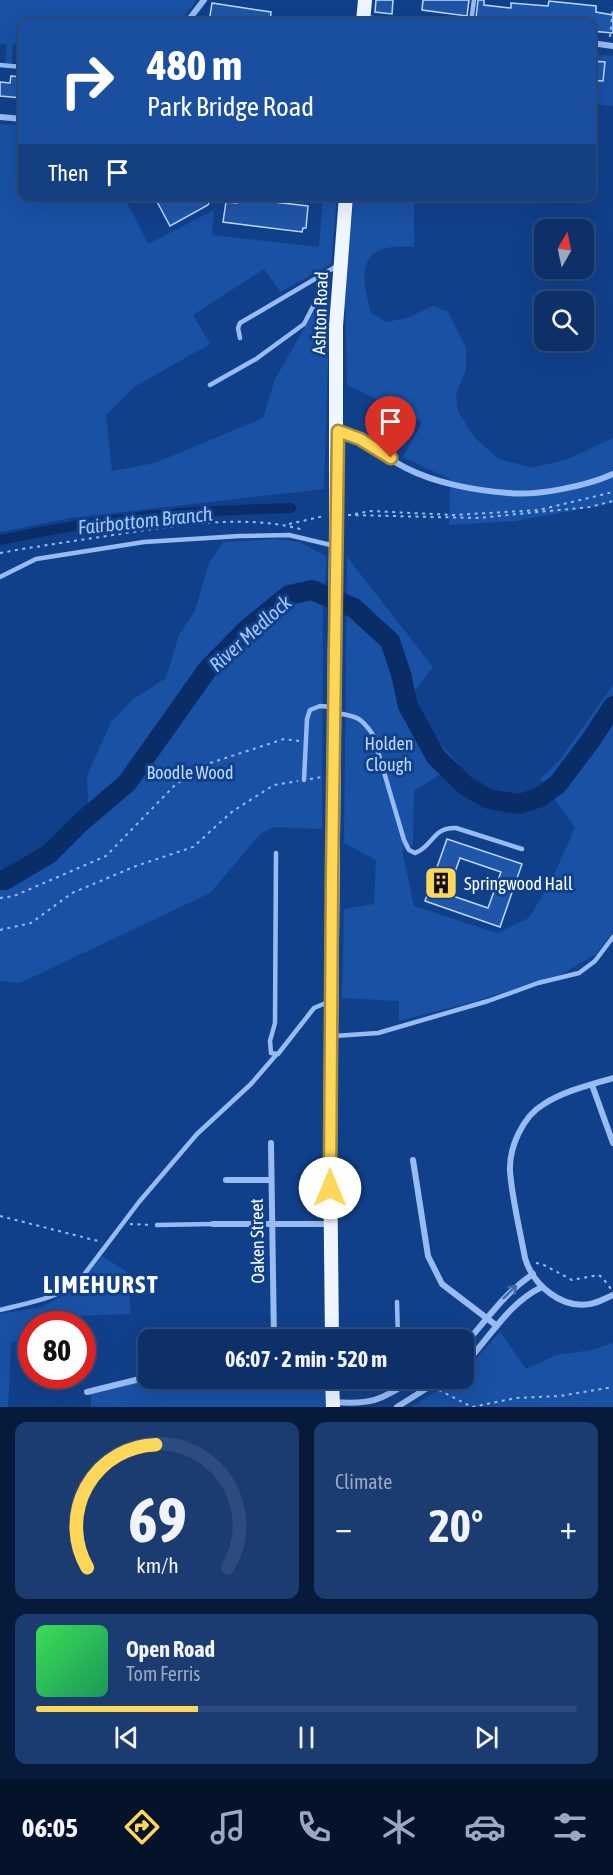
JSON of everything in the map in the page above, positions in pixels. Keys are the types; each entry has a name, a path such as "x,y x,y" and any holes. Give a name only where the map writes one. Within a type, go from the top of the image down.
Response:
{"highway":[{"path":"363,18 365,0"},
{"name":"Ashton Road","path":"332,1329 331,1000 335,520 338,431 336,326 345,201"},
{"path":"332,1389 333,1404"}],"street":[{"path":"190,18 204,0"},
{"path":"596,43 611,42"},
{"path":"0,117 18,119"},
{"path":"338,431 360,439 406,468 433,479 510,494 559,489 613,474"},
{"path":"613,1078 543,1104 532,1113 516,1138 510,1171 527,1264 542,1287 552,1296 578,1304 589,1304 613,1294"},
{"path":"592,1085 613,1143"},
{"name":"Oaken Street","path":"271,1143 274,1329"},
{"path":"413,1160 428,1256 441,1284 497,1326"},
{"path":"225,1180 271,1180"},
{"path":"213,1224 331,1224"},
{"path":"474,1332 514,1287 532,1274"},
{"path":"474,1353 524,1297 542,1287"},
{"path":"87,1392 138,1379"},
{"path":"333,1404 371,1402 384,1398 398,1389"},
{"path":"397,1407 426,1389"}],"lane":[{"path":"472,18 474,0"},
{"path":"0,65 18,67"},
{"path":"240,338 238,328 240,323 339,265"},
{"path":"210,385 256,359 304,324 320,293 325,273"},
{"path":"0,577 36,559 144,542 289,535 336,554"},
{"path":"304,780 307,718 310,710 320,706 334,709 355,716 365,723 374,735 404,840 415,854 421,851 437,834 448,828 456,828 522,849"},
{"path":"276,853 275,1023 270,1041 271,1052 276,1055"},
{"path":"331,1037 378,1033 488,1001 538,983 579,974 595,961 613,937"},
{"path":"0,1310 42,1300 75,1284 197,1134 251,1084 282,1051 314,1008 331,1000"},
{"path":"157,1225 213,1224"},
{"path":"397,1302 398,1329"}],"path":[{"path":"611,42 613,7"},
{"path":"0,553 146,530 207,523 286,525 320,516 335,520 370,511 454,515 539,510 613,492"},
{"path":"350,515 477,518 590,507 613,501"},
{"path":"0,898 14,896 106,856 174,785 204,765 284,739 306,741"},
{"path":"0,930 31,923 72,894 136,866 193,847 234,811 274,785 333,776"},
{"path":"0,1216 107,1243"},
{"path":"122,1224 157,1225"},
{"path":"527,1264 542,1264 572,1280 598,1275 606,1281 613,1294"},
{"path":"437,1389 472,1407 516,1398 560,1396 613,1387"}],"green space":[{"path":"0,0 197,0 183,18 18,18 18,44 13,44 12,63 5,63 7,44 0,44"},
{"path":"596,54 613,56 613,106 596,104 596,80 603,81 605,63 596,62"},
{"path":"0,124 18,125 18,201 126,201 148,244 214,210 212,235 319,247 323,201 337,201 331,264 280,292 264,269 193,315 210,344 134,387 106,415 112,471 155,463 263,418 275,379 323,296 330,294 324,489 70,518 0,532"},
{"path":"354,201 414,201 414,247 383,249 368,261 365,283 371,313 386,322 407,318 433,306 448,312 466,348 466,370 456,393 458,411 474,437 499,459 532,468 568,459 613,438 613,503 516,521 449,525 450,479 403,457 422,422 347,385 345,289"},
{"name":"Boodle Wood","path":"274,539 300,542 327,557 323,606 322,829 274,827 260,834 210,893 20,983 0,981 0,886 23,880 35,873 89,827 87,776 111,722 132,700 166,678 179,635 195,611 209,563 223,542"},
{"name":"Holden Clough","path":"347,557 433,667 414,692 428,730 458,763 414,791 413,844 402,850 414,906 497,933 529,918 551,881 575,828 540,779 559,761 613,685 613,932 596,954 562,974 476,1001 399,1021 399,1001 342,998 344,909 374,904 376,860 344,843"},
{"path":"102,1256 127,1272 131,1314 96,1315 96,1311 18,1311 42,1307 75,1289"},
{"path":"18,1311 18,1342 11,1342 8,1407 0,1407 0,1314"},
{"path":"500,1332 526,1369 556,1355 592,1350 613,1343 613,1407 411,1407 440,1389 474,1389 474,1361"},
{"path":"138,1382 138,1389 326,1389 326,1407 91,1407 91,1393 116,1384"}],"building":[{"path":"376,0 393,0 392,14 375,12"},
{"path":"423,0 469,0 467,16 422,10"},
{"path":"478,0 484,0 484,5 511,8 511,3 548,6 549,1 596,6 596,12 613,15 613,33 596,31 596,18 476,18"},
{"path":"212,3 271,12 270,18 210,18"},
{"path":"596,61 605,62 603,81 596,80"},
{"path":"11,76 18,77 18,98 0,96 0,82 10,83"},
{"path":"157,201 210,201 208,205 170,226"},
{"path":"237,201 266,201 308,206 306,228 303,228 302,232 223,222 226,202 237,203"},
{"name":"Springwood Hall","path":"447,839 522,864 500,927 425,901","holes":["460,858 501,872 488,908 447,894"]}],"waterway":[{"name":"Fairbottom Branch","path":"0,540 82,525 151,516 291,508"},
{"name":"River Medlock","path":"0,880 5,880 49,854 80,823 127,783 207,670 247,629 289,595 312,590 354,608 390,641 408,706 436,757 466,786 489,799 519,804 538,798 557,785 613,706"}],"place":[{"name":"Springwood Hall","path":"441,883"}],"district":[{"name":"LIMEHURST","path":"101,1284"}],"route":[{"path":"330,1188 338,431 360,439 391,458"}]}
